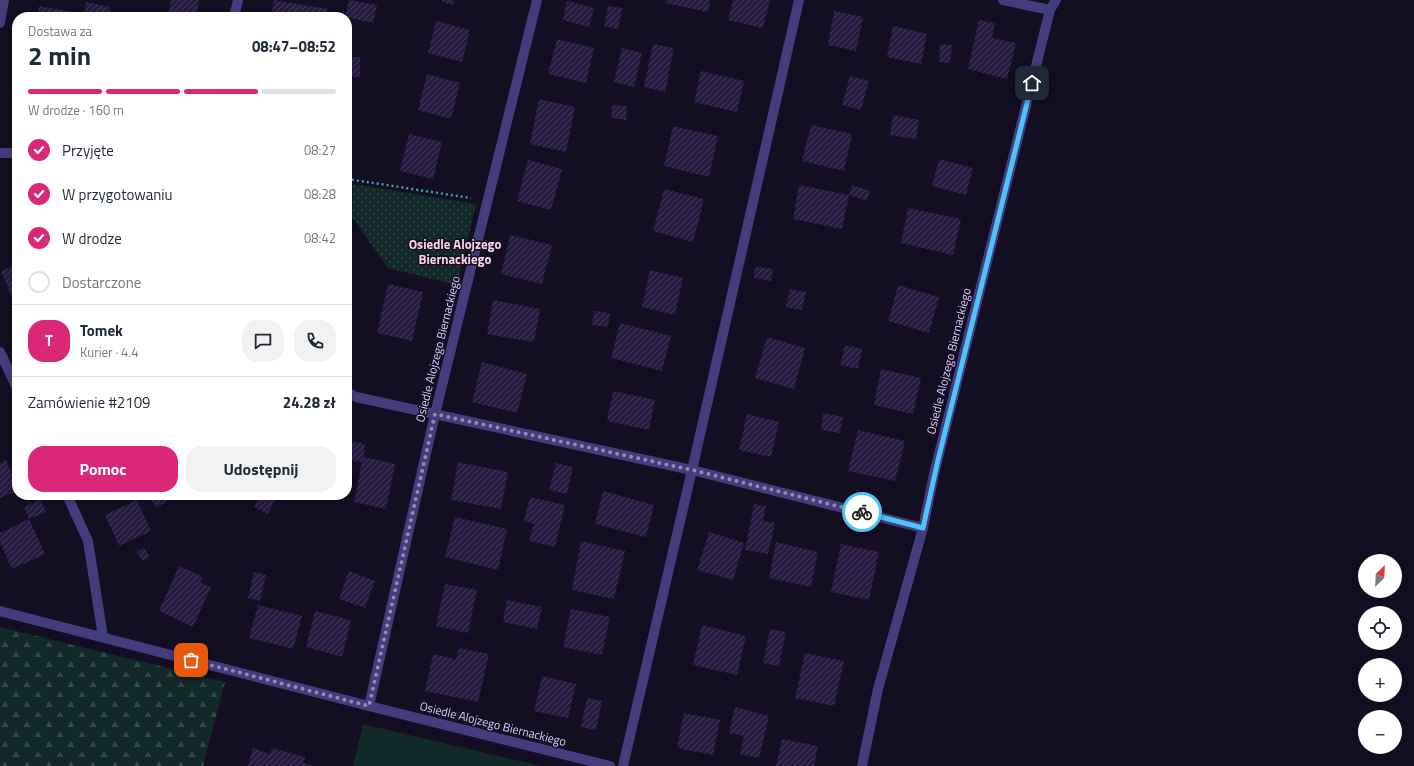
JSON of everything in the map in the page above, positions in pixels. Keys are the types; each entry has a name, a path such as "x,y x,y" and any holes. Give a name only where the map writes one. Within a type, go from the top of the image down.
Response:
{"street":[{"path":"0,23 4,0"},
{"path":"235,12 238,0"},
{"name":"Osiedle Alojzego Biernackiego","path":"369,706 435,414 537,0"},
{"path":"622,766 692,470 799,0"},
{"path":"1003,0 1050,10"},
{"name":"Osiedle Alojzego Biernackiego","path":"862,766 878,689 923,528 934,474 1050,10 1056,0"},
{"path":"0,152 12,153"},
{"path":"0,352 12,377"},
{"path":"352,395 356,397 692,470 923,528"},
{"path":"68,500 88,541 103,637"},
{"name":"Osiedle Alojzego Biernackiego","path":"0,611 610,766"}],"path":[{"path":"352,180 488,200"}],"green space":[{"path":"353,184 476,204 457,285 388,268 352,217"},
{"path":"0,627 225,682 203,766 0,766"},
{"path":"363,724 541,766 353,766"}],"building":[{"path":"171,0 199,0 197,12 169,12"},
{"path":"274,0 327,9 327,12 272,12"},
{"path":"349,0 377,5 373,23 352,18 352,12 346,12"},
{"path":"443,0 454,0 453,5 442,2"},
{"path":"666,0 710,0 708,12 665,3"},
{"path":"733,0 770,0 763,28 728,20"},
{"path":"567,1 594,8 589,27 563,20"},
{"path":"86,2 110,7 110,12 84,12"},
{"path":"39,6 73,12 38,12"},
{"path":"608,6 622,8 618,29 604,26"},
{"path":"834,11 863,17 856,51 828,45"},
{"path":"979,20 995,23 992,38 1016,43 1007,79 968,69"},
{"path":"436,21 470,30 462,62 428,53"},
{"path":"893,26 927,34 921,64 887,57"},
{"path":"557,39 594,48 586,83 548,74"},
{"path":"653,44 674,48 665,92 644,87"},
{"path":"940,44 952,45 950,63 939,62"},
{"path":"622,48 642,53 634,87 614,82"},
{"path":"352,57 360,57 360,77 352,77"},
{"path":"701,71 744,81 737,112 694,102"},
{"path":"427,74 460,83 451,119 418,110"},
{"path":"850,76 869,81 861,110 842,105"},
{"path":"539,99 575,107 566,152 530,144"},
{"path":"612,105 627,106 626,120 611,118"},
{"path":"893,115 919,120 916,139 890,135"},
{"path":"811,125 852,134 844,171 802,161"},
{"path":"673,126 718,136 709,177 664,166"},
{"path":"409,134 442,142 433,179 400,171"},
{"path":"939,159 973,168 966,195 932,186"},
{"path":"528,160 562,169 551,210 517,201"},
{"path":"799,185 849,195 842,229 793,219"},
{"path":"852,185 870,191 867,201 849,195"},
{"path":"664,189 704,199 693,242 653,231"},
{"path":"908,208 961,219 953,255 901,243"},
{"path":"510,235 552,245 542,284 501,274"},
{"path":"12,267 12,298 1,271"},
{"path":"755,267 773,269 771,281 754,278"},
{"path":"650,270 683,278 675,315 642,307"},
{"path":"388,284 423,292 412,341 377,333"},
{"path":"898,285 939,297 929,333 888,321"},
{"path":"790,289 806,292 802,310 786,307"},
{"path":"493,300 540,309 534,342 487,334"},
{"path":"594,311 610,313 608,327 592,325"},
{"path":"620,323 671,336 662,371 611,358"},
{"path":"767,337 805,348 794,389 755,378"},
{"path":"845,345 862,349 858,369 840,365"},
{"path":"482,362 527,374 517,413 472,402"},
{"path":"881,369 921,378 913,414 874,405"},
{"path":"613,391 655,400 649,430 607,421"},
{"path":"823,413 843,417 840,433 821,430"},
{"path":"747,414 779,422 771,457 739,450"},
{"path":"858,430 905,441 895,481 848,471"},
{"path":"352,441 365,444 363,461 364,457 395,464 386,509 354,502 362,462 352,461"},
{"path":"6,460 12,475 12,493 0,498 0,463"},
{"path":"458,462 508,472 501,509 451,500"},
{"path":"556,463 573,467 567,494 549,490"},
{"path":"603,491 654,505 646,537 595,524"},
{"path":"530,497 565,505 555,547 529,541 534,524 524,521"},
{"path":"41,500 46,512 29,519 24,507"},
{"path":"137,500 151,531 119,546 105,515"},
{"path":"151,500 167,500 157,508"},
{"path":"258,500 275,500 268,514 254,507"},
{"path":"754,504 766,506 763,521 775,523 768,554 745,550"},
{"path":"455,517 507,529 498,570 445,557"},
{"path":"29,519 45,554 12,569 0,542 0,533"},
{"path":"709,532 744,543 733,580 697,570"},
{"path":"581,541 625,551 614,599 572,590"},
{"path":"776,542 818,552 811,587 769,578"},
{"path":"841,544 879,552 869,600 831,592"},
{"path":"144,548 150,557 142,561 137,552"},
{"path":"179,566 202,576 201,583 211,587 193,627 159,611"},
{"path":"349,571 375,581 365,608 339,599"},
{"path":"254,572 266,575 260,601 248,598"},
{"path":"445,584 477,590 468,633 436,626"},
{"path":"507,600 542,607 537,629 503,622"},
{"path":"258,605 302,616 293,649 249,638"},
{"path":"571,609 610,617 602,655 563,647"},
{"path":"315,611 351,620 342,657 306,647"},
{"path":"702,625 746,636 737,675 693,665"},
{"path":"770,629 786,632 779,666 763,663"},
{"path":"459,648 489,654 478,702 425,691 433,654 456,659"},
{"path":"805,653 844,661 834,706 795,698"},
{"path":"542,676 576,684 568,718 534,711"},
{"path":"587,698 602,701 596,730 581,727"},
{"path":"735,707 769,716 759,758 740,754 744,736 729,733"},
{"path":"684,713 720,720 713,755 677,748"},
{"path":"782,739 818,746 814,766 776,766"},
{"path":"253,748 270,754 272,748 305,757 304,763 314,766 248,766"}],"way so far":[{"path":"191,660 369,706 435,414 692,470 862,512"}],"district":[{"name":"Osiedle Alojzego Biernackiego","path":"455,252"}],"route":[{"path":"862,512 923,528 934,474 1032,83"}]}
